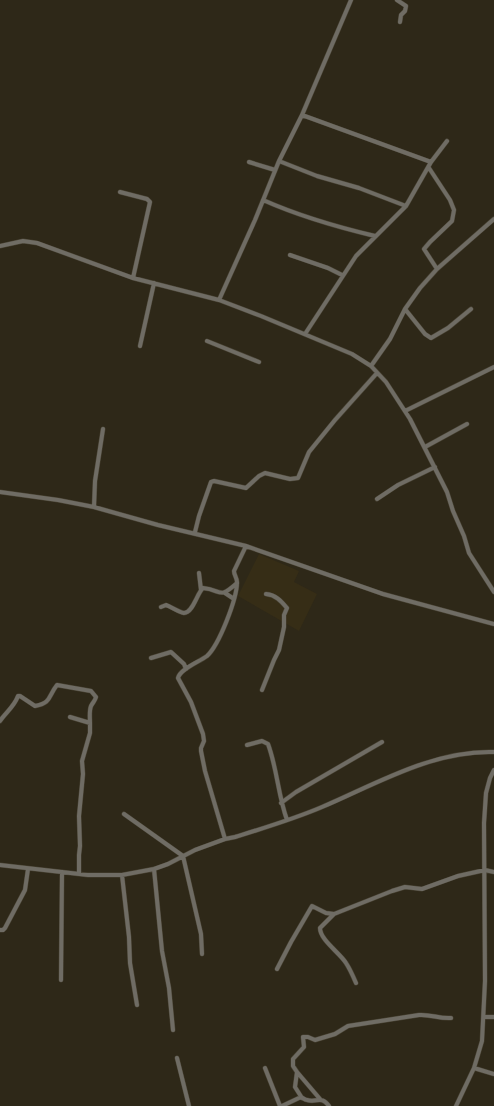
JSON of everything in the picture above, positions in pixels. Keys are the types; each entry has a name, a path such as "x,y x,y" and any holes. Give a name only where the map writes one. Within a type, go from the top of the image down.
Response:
{"street":[{"path":"219,300 279,161 302,115 351,0"},
{"path":"397,0 406,6 405,11 401,15 400,22"},
{"path":"302,115 432,162"},
{"path":"305,334 342,275 356,256 406,206 432,162 447,141"},
{"path":"279,161 318,176 359,188 406,206"},
{"path":"249,162 275,170"},
{"path":"429,168 450,200 454,210 452,221 441,230 424,249 437,269"},
{"path":"120,192 147,199 150,202 134,278"},
{"path":"263,200 283,209 326,223 376,236"},
{"path":"371,366 390,339 405,309 420,288 437,269 494,219"},
{"path":"0,246 23,242 37,243 134,278 219,300 352,354 371,366 386,382 405,411 447,492 469,553 494,592"},
{"path":"290,255 328,268 342,275"},
{"path":"140,346 154,284"},
{"path":"405,309 425,334 431,338 448,328 471,309"},
{"path":"207,341 259,362"},
{"path":"405,411 494,367"},
{"path":"195,532 211,482 214,481 246,488 265,473 290,479 298,478 309,452 377,373"},
{"path":"425,448 467,424"},
{"path":"94,507 95,481 103,429"},
{"path":"377,499 398,485 435,467"},
{"path":"0,492 58,500 94,507 158,525 195,532 246,546 383,594 494,624"},
{"path":"225,839 205,771 201,751 204,741 203,734 191,702 178,678 178,675 206,656 213,648 231,611 237,583 234,571 246,546"},
{"path":"161,607 166,605 178,611 185,613 188,612 201,590 199,573"},
{"path":"225,593 237,583"},
{"path":"201,590 203,588 208,588 225,593 234,599"},
{"path":"262,690 279,650 284,627 284,615 287,608 272,594 266,594"},
{"path":"151,658 171,652 184,664 186,669"},
{"path":"0,721 15,704 18,696 35,706 44,704 51,698 57,685 91,691 96,697 96,701 91,706 90,733 82,760 83,774 79,816 79,874"},
{"path":"70,717 90,723"},
{"path":"247,745 262,741 268,744 272,754 281,803 286,820"},
{"path":"281,803 296,792 382,742"},
{"path":"0,865 79,874 122,875 154,869 225,839 236,837 321,808 381,781 435,760 449,756 494,752"},
{"path":"456,1106 474,1068 482,1041 486,981 484,823 486,793 494,770"},
{"path":"124,814 184,856 201,934 202,954"},
{"path":"0,930 5,928 25,890 28,869"},
{"path":"154,869 162,951 169,988 173,1030"},
{"path":"356,983 347,963 320,932 320,928 334,914 405,887 422,889 458,876 485,870 494,872"},
{"path":"61,980 62,872"},
{"path":"122,875 129,937 130,963 137,1005"},
{"path":"278,969 291,942 312,906 326,913 334,914"},
{"path":"320,1100 293,1066 293,1059 304,1047 303,1037 315,1040 335,1034 348,1026 419,1014 427,1014 437,1018 451,1018"},
{"path":"484,1017 494,1017"},
{"path":"177,1058 189,1106"},
{"path":"265,1068 281,1106 301,1097 302,1098"},
{"path":"474,1068 494,1074"},
{"path":"297,1072 295,1087 302,1098 308,1101 325,1101 329,1106"}],"shaded area":[{"path":"259,554 299,571 294,582 317,594 299,631 238,596"}]}
